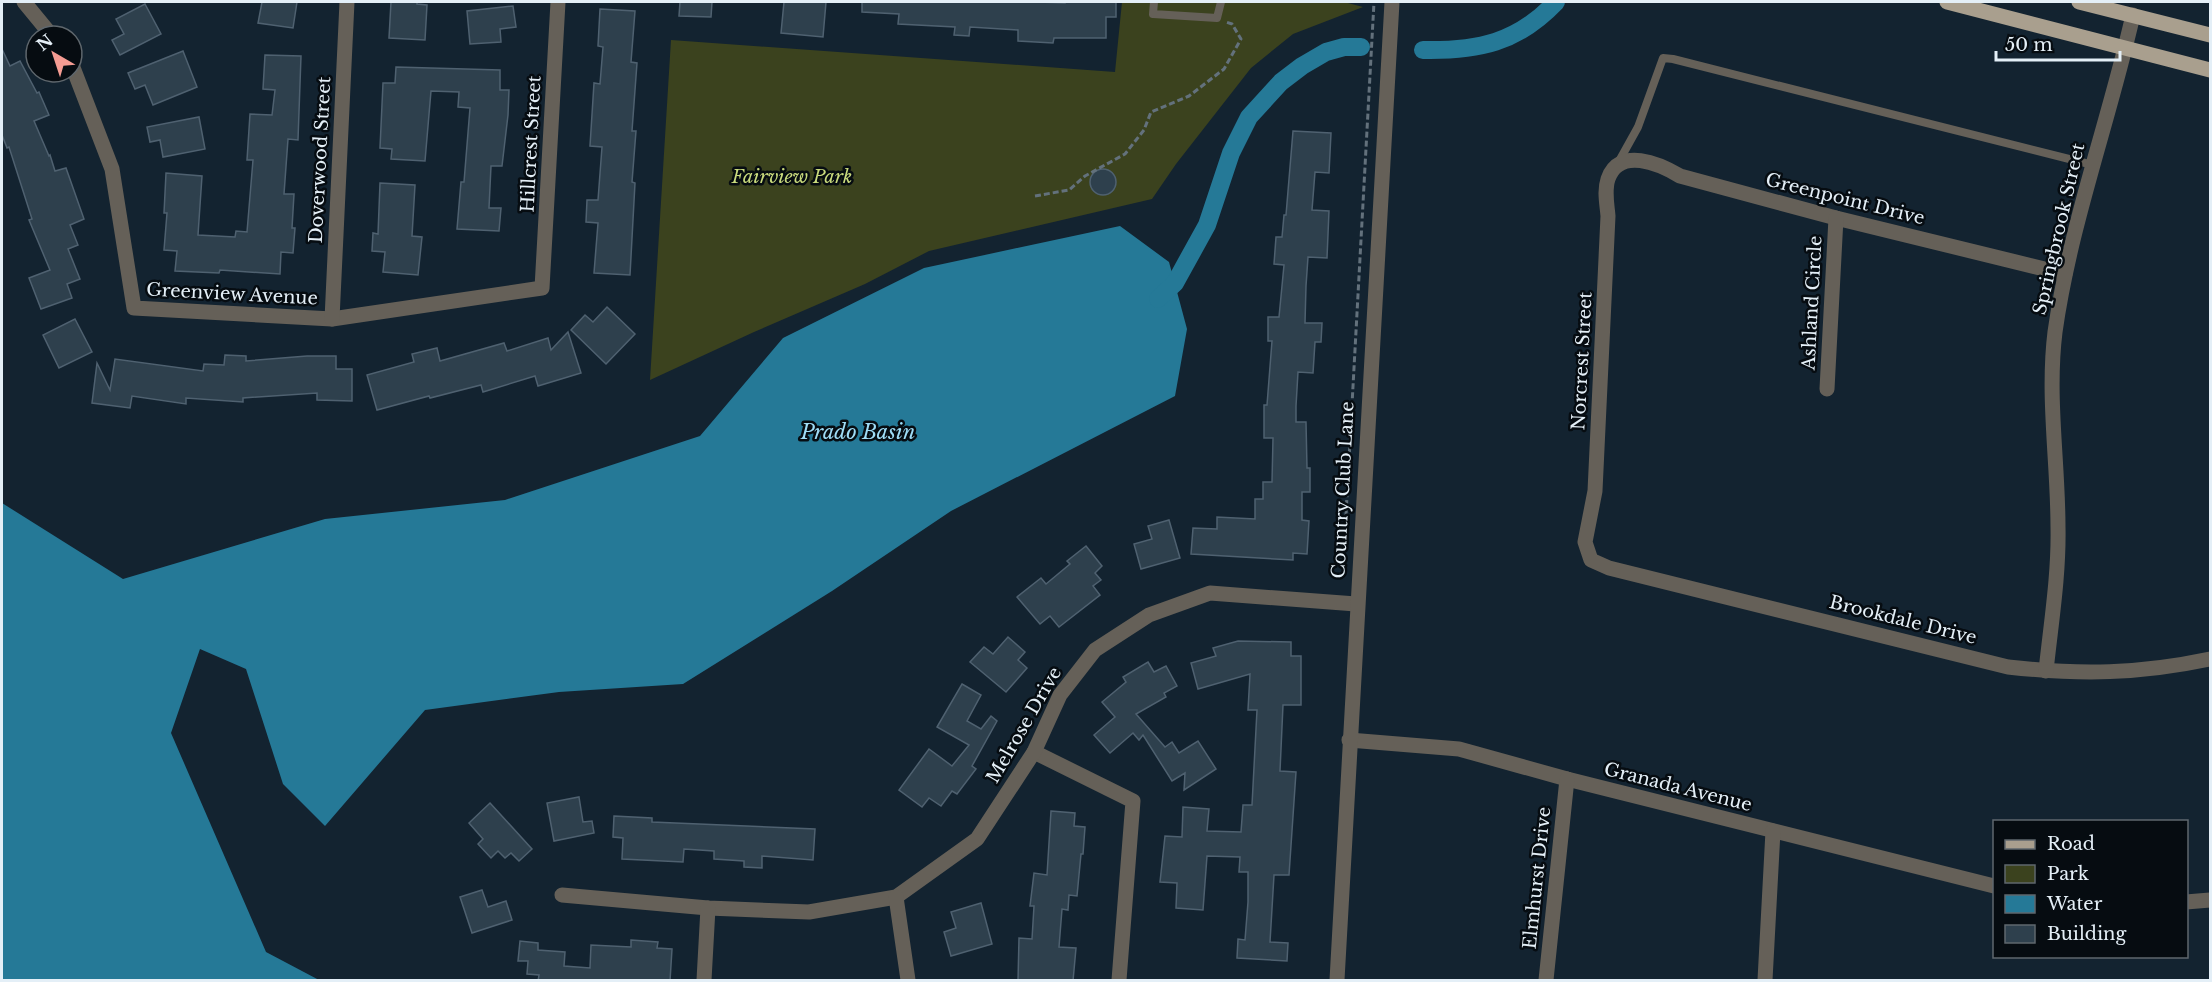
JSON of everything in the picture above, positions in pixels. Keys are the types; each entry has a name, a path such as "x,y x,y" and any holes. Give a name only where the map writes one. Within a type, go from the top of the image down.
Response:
{"main road":[{"path":"1947,2 2211,70"},
{"path":"2079,2 2211,35"}],"street":[{"path":"24,2 42,24"},
{"name":"Doverwood Street","path":"332,320 347,2"},
{"name":"Hillcrest Street","path":"542,288 558,2"},
{"name":"Country Club Lane","path":"1337,981 1356,604 1392,2"},
{"name":"Springbrook Street","path":"2046,671 2056,582 2058,527 2052,379 2055,333 2065,274 2133,15"},
{"name":"Greenview Avenue","path":"79,84 112,169 134,308 332,320 542,288"},
{"name":"Greenpoint Drive","path":"1617,165 1632,160 1647,160 1664,166 1680,176 1836,218 2065,274"},
{"name":"Norcrest Street","path":"1591,560 1585,542 1595,491 1608,216 1606,192 1608,177 1617,165"},
{"name":"Ashland Circle","path":"1827,389 1836,218"},
{"name":"Brookdale Drive","path":"1591,560 1609,568 2008,667 2104,673 2164,669 2211,659"},
{"name":"Melrose Drive","path":"562,895 708,908 809,912 896,897 977,839 1034,752 1060,695 1095,650 1149,615 1210,594 1356,604"},
{"name":"Granada Avenue","path":"1349,740 1459,749 1567,779 1993,886"},
{"path":"1034,752 1132,801 1119,981"},
{"name":"Elmhurst Drive","path":"1546,981 1567,779"},
{"path":"1765,981 1773,831"},
{"path":"896,897 908,981"},
{"path":"2188,902 2211,900"},
{"path":"704,981 708,908"}],"lane":[{"path":"1154,2 1153,14 1217,18 1221,2"},
{"path":"1617,165 1638,127 1663,58 2094,165"}],"path":[{"path":"1347,492 1374,2"},
{"path":"1035,196 1069,190 1085,176 1125,154 1144,130 1150,112 1189,96 1224,69 1241,39 1232,24 1217,18"}],"green space":[{"name":"Fairview Park","path":"1122,2 1344,2 1363,7 1293,34 1251,68 1176,164 1152,199 929,251 865,284 650,380 671,40 1115,72"}],"water":[{"name":"Prado Basin","path":"1120,226 1169,262 1187,329 1175,396 951,511 832,591 683,684 559,692 425,710 325,826 283,784 246,669 200,649 171,733 266,952 319,980 2,980 2,503 123,579 325,519 505,500 700,436 783,338 924,268"}],"building":[{"path":"262,2 297,2 293,28 258,23"},
{"path":"391,2 417,2 417,4 427,5 425,40 389,38"},
{"path":"680,2 712,2 711,17 679,16"},
{"path":"784,2 826,2 823,37 781,33"},
{"path":"862,2 1116,2 1116,17 1106,17 1106,38 1054,38 1053,43 1018,41 1018,30 970,27 969,36 954,35 955,27 898,24 899,14 862,12"},
{"path":"145,4 161,34 120,55 112,40 124,34 116,19"},
{"path":"513,6 516,27 500,29 501,42 470,44 467,11"},
{"path":"600,9 635,11 631,62 637,63 632,131 636,131 632,182 635,183 630,275 594,273 598,223 586,222 587,200 598,200 602,147 590,146 594,83 600,84 603,47 598,46"},
{"path":"2,49 10,66 20,61 24,69 24,84 32,84 37,93 39,92 49,115 34,121 55,171 66,168 84,219 70,225 78,245 68,249 80,279 67,284 72,298 41,309 29,278 50,270 29,220 32,219 9,147 7,148 2,135"},
{"path":"183,51 197,87 153,105 145,85 135,89 128,73"},
{"path":"265,55 301,56 298,140 288,139 284,194 294,194 293,253 281,252 280,274 220,270 219,273 175,271 177,251 164,250 167,213 164,213 166,173 202,176 198,235 235,237 236,231 247,232 253,160 247,160 250,114 272,115 275,90 263,89"},
{"path":"396,67 500,70 500,90 509,90 508,115 502,166 491,166 489,208 501,208 499,231 457,229 461,182 464,182 470,108 458,107 459,92 431,91 425,161 391,159 392,149 380,148 383,83 395,83"},
{"path":"199,117 205,149 163,157 160,140 150,142 147,127"},
{"path":"1293,131 1331,133 1329,173 1315,172 1312,210 1329,211 1327,258 1308,257 1306,286 1305,323 1322,323 1321,342 1315,342 1313,373 1298,372 1296,406 1296,422 1306,422 1307,468 1310,468 1310,492 1302,492 1302,520 1309,521 1307,554 1293,553 1293,560 1191,554 1193,528 1217,529 1217,517 1255,519 1255,499 1263,499 1263,482 1272,482 1273,438 1264,438 1264,405 1267,405 1272,341 1268,341 1268,317 1279,317 1284,265 1274,264 1276,237 1282,237 1284,215 1286,215"},
{"path":"1103,169 1112,173 1116,182 1112,191 1103,195 1094,191 1090,182 1094,173"},
{"path":"380,183 415,185 412,236 422,237 418,275 383,272 385,252 372,251 373,233 378,234"},
{"path":"607,307 635,334 606,364 571,330 585,315 593,322"},
{"path":"75,319 92,352 59,368 43,335"},
{"path":"568,332 581,373 538,386 535,376 483,392 481,385 377,410 367,375 414,362 412,354 437,348 440,361 504,343 507,351 548,338 551,350"},
{"path":"225,355 246,356 246,361 336,356 336,369 352,369 352,401 317,400 317,393 243,398 243,402 186,398 186,404 132,396 130,408 92,403 97,363 110,390 115,359 203,371 204,364 224,365"},
{"path":"1169,520 1180,558 1141,569 1134,544 1152,539 1148,526"},
{"path":"1086,546 1102,566 1095,573 1101,580 1093,586 1100,595 1059,627 1050,616 1040,624 1017,597 1041,578 1046,584 1070,564 1067,561"},
{"path":"1008,637 1025,652 1018,660 1027,668 1006,692 970,662 984,647 993,654"},
{"path":"1238,641 1291,642 1291,656 1301,656 1301,705 1283,705 1280,771 1296,772 1289,875 1274,875 1270,942 1288,943 1287,961 1237,958 1238,939 1245,940 1248,902 1248,872 1239,872 1240,857 1207,856 1203,910 1176,908 1177,883 1160,882 1165,836 1182,837 1183,807 1209,809 1207,831 1241,832 1243,805 1252,805 1257,710 1248,710 1250,674 1198,689 1191,663 1216,656 1213,648"},
{"path":"1148,662 1154,672 1166,666 1177,686 1164,693 1166,697 1136,714 1165,747 1172,742 1179,753 1198,741 1216,769 1184,790 1185,773 1172,781 1143,735 1139,740 1133,733 1110,753 1094,735 1115,717 1102,702 1126,682 1123,677"},
{"path":"962,684 981,695 967,721 981,729 991,716 997,721 972,766 976,769 957,794 952,791 941,806 929,798 922,807 899,790 929,749 952,766 969,745 937,727"},
{"path":"579,797 583,822 592,821 594,833 554,841 547,803"},
{"path":"490,803 532,849 519,861 511,853 505,858 498,851 491,858 478,844 483,839 469,823"},
{"path":"1051,811 1075,813 1074,826 1085,827 1077,896 1069,895 1068,910 1062,909 1059,947 1076,948 1073,981 1018,981 1019,938 1032,939 1034,906 1030,906 1034,873 1047,875"},
{"path":"614,816 652,818 652,822 815,829 813,860 762,856 762,868 744,867 744,861 714,859 714,851 684,849 683,862 622,859 623,838 613,837"},
{"path":"482,890 488,907 506,901 512,920 472,933 460,897"},
{"path":"981,903 992,944 951,956 944,932 956,928 951,912"},
{"path":"631,940 658,942 657,948 672,949 670,981 538,981 539,975 527,974 528,961 518,961 520,941 538,943 538,950 565,952 564,966 590,968 591,945 631,947"}],"waterway":[{"path":"1423,50 1462,49 1495,42 1526,27 1556,2"},
{"path":"1158,299 1175,283 1207,225 1231,153 1249,117 1281,82 1302,66 1326,52 1344,47 1361,47"}]}
